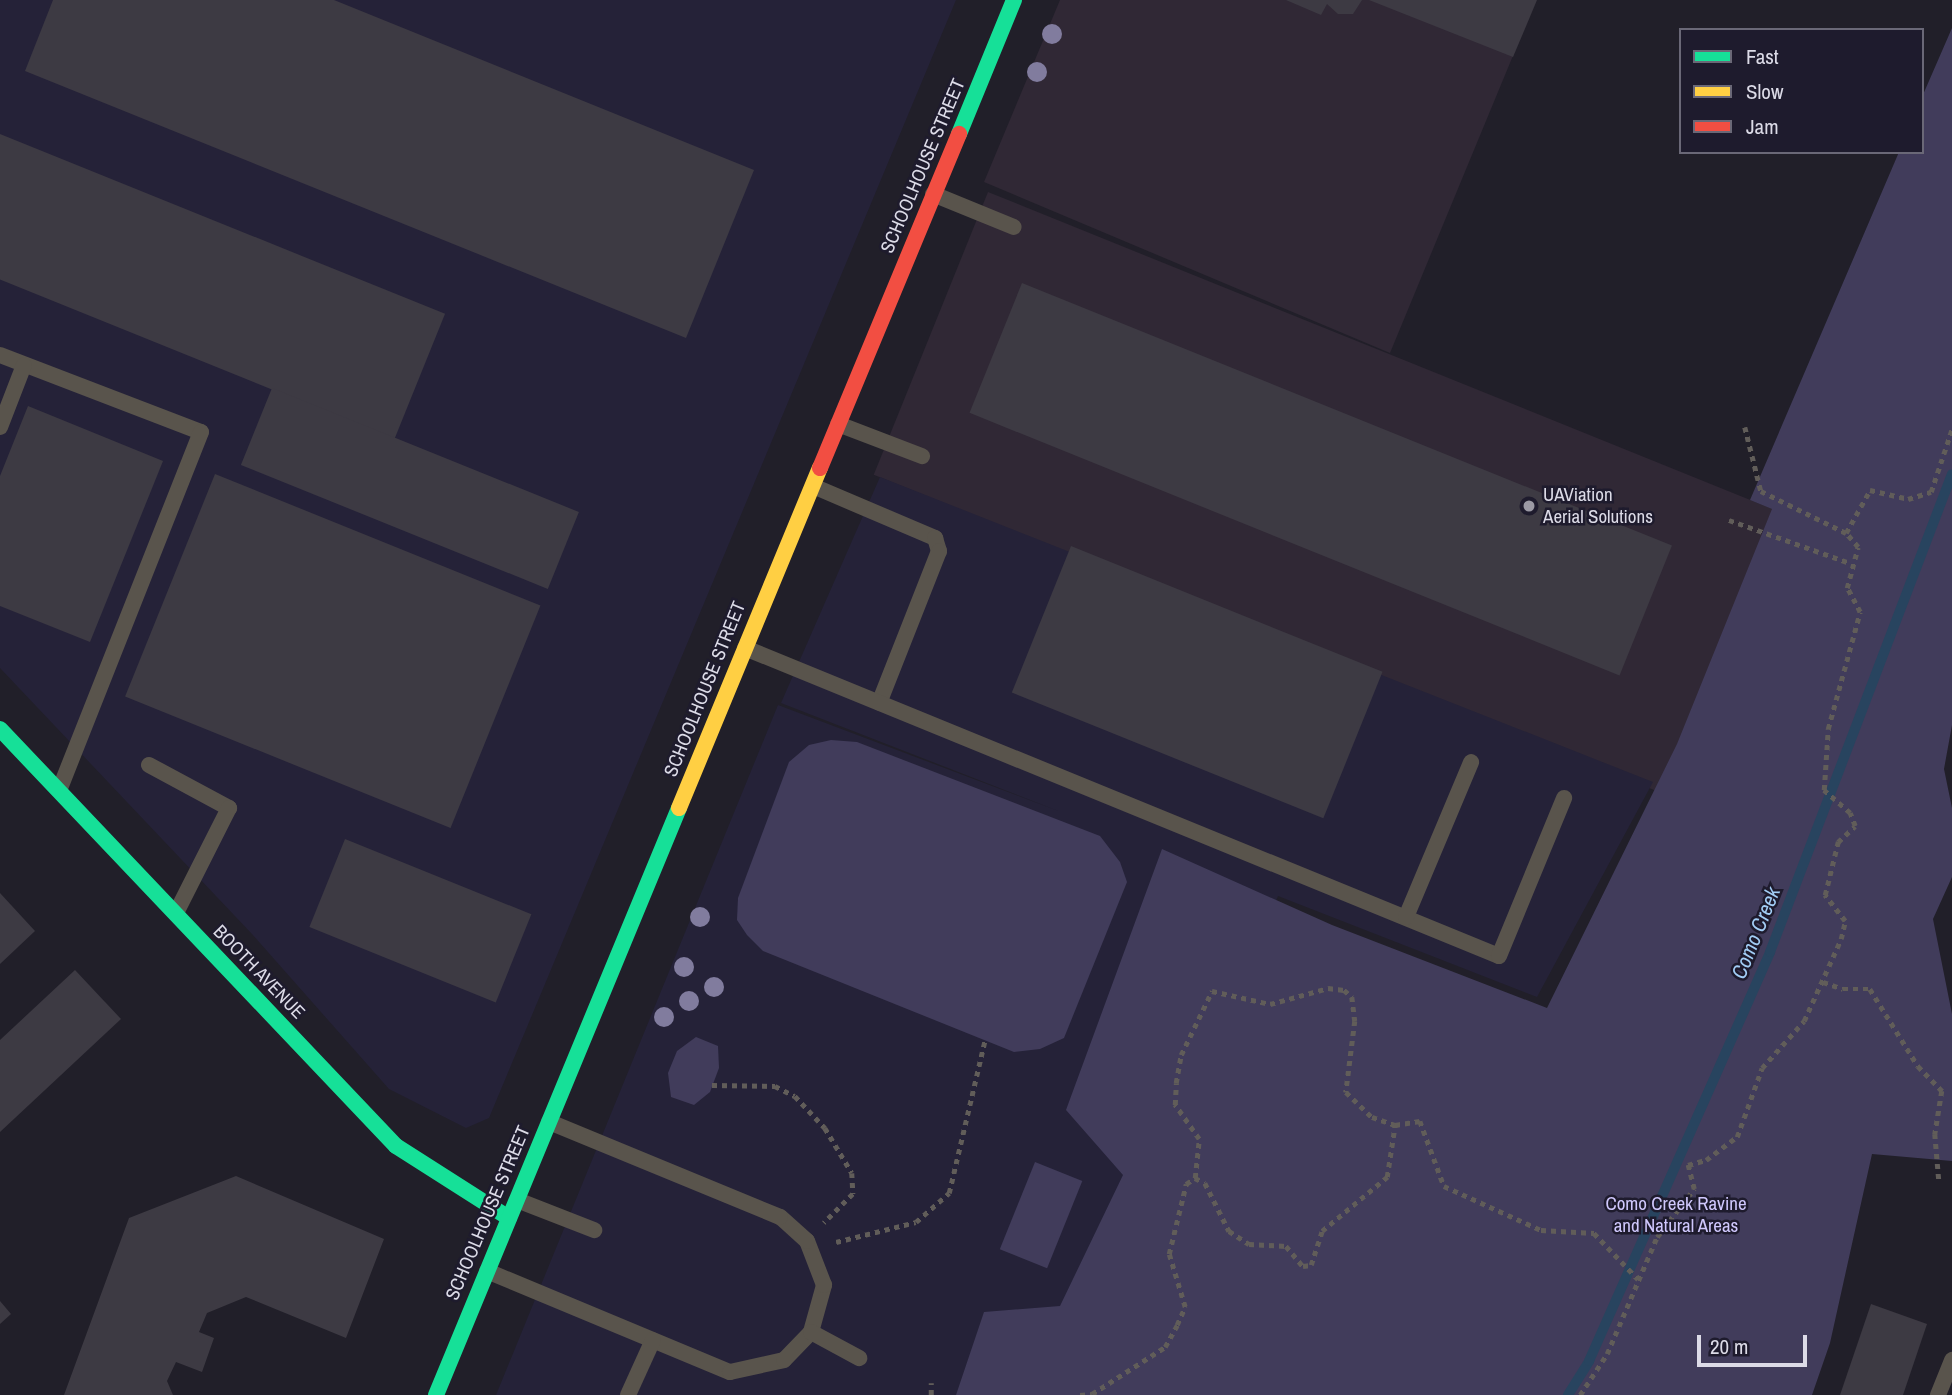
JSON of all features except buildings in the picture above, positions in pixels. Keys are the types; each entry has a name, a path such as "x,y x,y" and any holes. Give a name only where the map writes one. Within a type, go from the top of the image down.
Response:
{"main road":[{"name":"SCHOOLHOUSE STREET","path":"436,1395 1014,0"},
{"name":"BOOTH AVENUE","path":"0,729 396,1146 509,1218"}],"lane":[{"path":"933,194 1014,228"},
{"path":"0,355 201,432 58,792"},
{"path":"0,427 23,365"},
{"path":"838,424 922,456"},
{"path":"813,486 935,538 939,551 879,703"},
{"path":"745,648 1499,956 1564,798"},
{"path":"1406,917 1471,762"},
{"path":"149,765 229,808 175,915"},
{"path":"487,1271 730,1372 784,1360 811,1332 824,1285 807,1241 780,1217 549,1122"},
{"path":"517,1200 594,1230"},
{"path":"811,1332 859,1358"},
{"path":"628,1395 653,1340"},
{"path":"1938,1395 1952,1360"}],"path":[{"path":"1580,1395 1607,1354 1657,1237 1694,1189 1688,1165 1706,1160 1737,1137 1762,1068 1804,1021 1823,981 1845,920 1825,895 1838,842 1855,826 1850,813 1824,790 1828,729 1860,611 1847,588 1850,563 1858,547 1846,533 1761,491 1745,427"},
{"path":"1846,533 1870,490 1908,499 1931,492 1952,429"},
{"path":"1730,520 1850,563"},
{"path":"1823,981 1843,989 1870,989 1917,1066 1942,1091 1935,1134 1939,1181"},
{"path":"1195,1178 1199,1139 1175,1105 1176,1083 1181,1055 1212,991 1270,1004 1328,988 1344,990 1353,997 1355,1021 1346,1092 1372,1117 1395,1125 1420,1121 1444,1186 1541,1230 1594,1233 1638,1279"},
{"path":"835,1242 916,1222 948,1193 985,1040"},
{"path":"712,1085 775,1087 795,1096 825,1128 852,1173 853,1194 824,1224"},
{"path":"1195,1178 1205,1183 1229,1231 1250,1244 1286,1246 1303,1266 1311,1265 1322,1231 1387,1177 1395,1125"},
{"path":"1080,1395 1091,1394 1165,1347 1177,1325 1185,1307 1169,1254 1186,1184 1195,1178"},
{"path":"930,1395 931,1383"}],"shaded area":[{"path":"0,0 956,0 489,1118 466,1128 389,1089 252,934 0,668"},
{"path":"1060,0 1536,0 1390,353 984,182"},
{"path":"988,192 1779,512 1665,794 874,475"},
{"path":"880,477 1653,782 1537,997 1278,896 1075,1395 496,1395 778,705 1061,812 781,703"}],"green space":[{"name":"Como Creek Ravine and Natural Areas","path":"1952,28 1952,725 1944,769 1952,808 1952,877 1933,919 1952,1014 1952,1161 1872,1154 1830,1343 1812,1395 956,1395 984,1312 1060,1306 1123,1175 1066,1110 1162,849 1332,925 1547,1008 1677,744 1772,509 1750,500 1898,154 1924,154 1924,92"},
{"path":"831,740 857,742 1100,836 1120,862 1127,882 1064,1038 1040,1049 1014,1052 763,951 747,935 737,920 738,898 789,762 809,745"},
{"path":"696,1037 718,1046 719,1068 710,1092 694,1105 671,1097 668,1073 677,1051"},
{"path":"1035,1162 1082,1181 1047,1268 1000,1249"}],"waterway":[{"name":"Como Creek","path":"1568,1395 1589,1361 1770,952 1952,474"}],"traffic: fast":[{"path":"959,134 1014,0"},
{"path":"0,729 396,1146 509,1218"},
{"path":"436,1395 679,808"}],"traffic: slow":[{"path":"679,808 820,468"}],"traffic: jam":[{"path":"820,468 959,134"}],"place":[{"name":"UAViation Aerial Solutions","path":"1529,506"}]}
